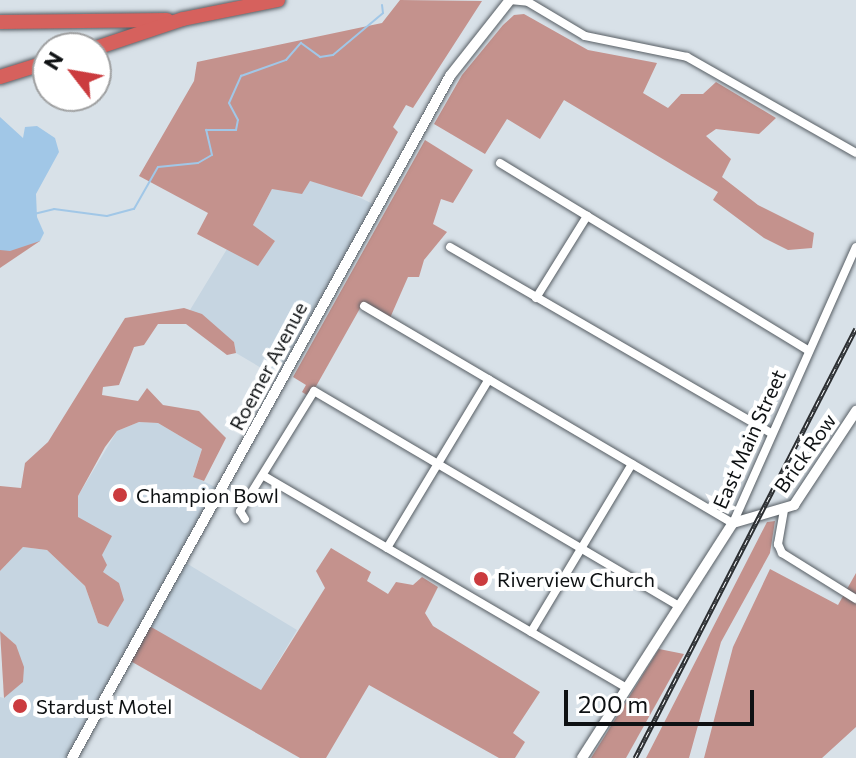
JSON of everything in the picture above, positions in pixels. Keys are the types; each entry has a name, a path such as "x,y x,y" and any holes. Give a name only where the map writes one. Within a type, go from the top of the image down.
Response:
{"highway":[{"path":"112,43 183,19 278,0"},
{"path":"0,22 183,19"},
{"path":"0,77 32,67"}],"street":[{"path":"510,0 528,2 585,36 687,57 856,153"},
{"name":"Roemer Avenue","path":"72,758 450,76 510,0"},
{"path":"500,163 808,350"},
{"path":"536,298 587,216"},
{"path":"450,247 772,434"},
{"name":"East Main Street","path":"582,758 733,523 856,247"},
{"path":"364,306 733,523"},
{"path":"387,548 489,379"},
{"path":"245,519 240,511 314,391 678,605"},
{"name":"Brick Row","path":"733,523 784,510 806,489 856,411"},
{"path":"531,632 632,464"},
{"path":"264,476 627,688"},
{"path":"784,510 778,544 782,553 856,599"}],"shaded area":[{"path":"400,0 482,1 413,108 406,105 393,127 398,132 362,197 310,181 302,194 272,189 253,225 275,241 258,266 197,234 208,213 139,176 194,81 197,62 382,23"},
{"path":"524,14 588,50 657,63 643,93 668,108 681,94 703,94 716,82 776,118 759,134 716,129 706,136 731,159 722,177 758,205 814,233 812,248 788,250 764,238 713,200 718,192 564,100 540,139 507,119 485,154 434,124 462,75 503,25 514,15"},
{"path":"425,140 473,170 453,203 441,199 433,224 447,232 424,260 419,277 408,277 390,318 363,303 310,397 302,392 306,385 293,377"},
{"path":"310,181 340,188 377,206 280,379 236,353 234,342 190,310 227,249 258,265 275,241 253,225 272,189"},
{"path":"26,241 40,241 0,268 0,250"},
{"path":"184,308 202,314 234,342 236,353 227,355 186,324 158,324 144,345 134,347 119,385 103,387 102,395 138,401 147,388 163,405 199,411 226,438 204,481 193,477 202,449 158,423 139,422 117,431 105,447 78,496 78,517 112,536 102,555 107,565 103,572 119,583 124,600 108,627 98,623 85,586 47,550 23,547 0,571 0,486 21,488 25,463 48,442 125,318"},
{"path":"139,422 158,423 202,449 193,476 221,490 181,560 297,630 261,690 146,625 72,758 0,758 0,697 4,698 16,645 0,631 0,571 23,547 47,550 85,586 98,623 108,627 103,572 78,517 78,496 117,431"},
{"path":"775,521 770,553 721,642 689,758 646,758 767,522"},
{"path":"331,548 371,572 367,581 388,594 396,582 413,585 422,577 438,587 425,613 433,626 540,692 513,733 525,742 515,758 499,758 369,685 326,758 300,758 127,659 146,624 261,690 325,588 316,571"},
{"path":"770,569 838,605 856,573 856,727 822,758 704,758 733,647"},
{"path":"0,631 16,645 24,667 23,682 4,698"},
{"path":"659,649 684,654 626,758 591,758"}],"water":[{"path":"0,117 23,138 25,127 37,126 55,138 59,152 36,194 37,217 44,233 40,241 10,251 0,250"}],"waterway":[{"path":"34,214 54,209 107,216 134,209 158,167 198,163 212,155 206,130 236,130 238,120 229,103 241,76 286,60 301,43 320,57 333,55 383,13 382,5"}],"railway":[{"path":"635,758 856,328"}],"place":[{"name":"Champion Bowl","path":"120,495"},
{"name":"Riverview Church","path":"481,579"},
{"name":"Stardust Motel","path":"20,706"}]}
